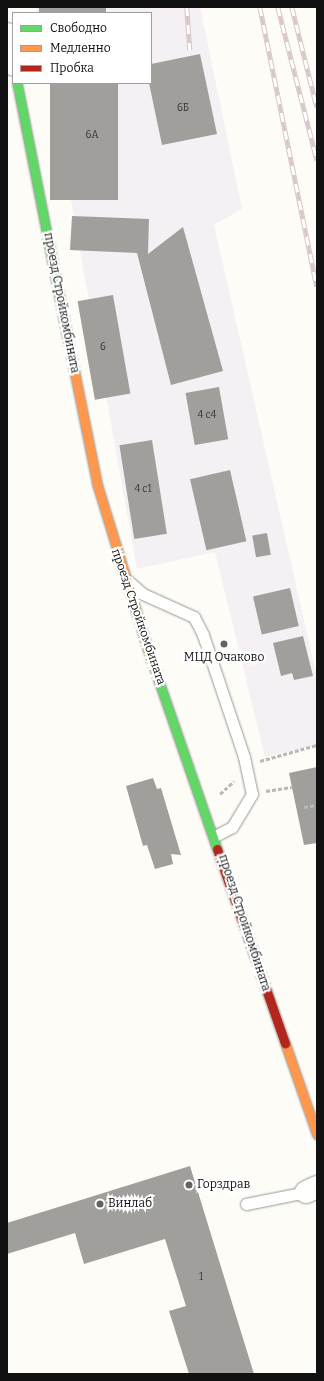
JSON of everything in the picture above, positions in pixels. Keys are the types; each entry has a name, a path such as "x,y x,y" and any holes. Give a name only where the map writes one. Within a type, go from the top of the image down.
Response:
{"street":[{"path":"7,34 12,59"},
{"name":"проезд Стройкомбината","path":"17,84 97,484 123,577 215,836 317,1134"}],"lane":[{"path":"123,577 143,594 194,617 203,635 244,757 252,794 232,827 215,836"},
{"path":"246,1204 311,1190"}],"path":[{"path":"296,750 317,745"},
{"path":"260,761 261,767"},
{"path":"265,786 266,792 292,787"},
{"path":"304,807 317,805"}],"shaded area":[{"path":"36,7 200,7 242,209 214,225 317,677 317,745 265,757 215,552 137,569 50,84 152,84 152,12 37,12"}],"building":[{"path":"39,7 106,7 106,12 39,12"},
{"path":"200,54 217,134 162,145 149,84 152,84 152,64"},
{"path":"50,84 118,84 118,200 50,200"},
{"path":"72,216 149,219 148,254 183,227 223,371 171,385 137,253 70,250"},
{"path":"113,295 130,393 95,400 78,301"},
{"path":"219,387 228,439 195,445 186,393"},
{"path":"152,440 167,534 134,539 119,445"},
{"path":"230,470 246,541 206,550 190,479"},
{"path":"267,533 271,555 256,557 252,536"},
{"path":"290,588 299,626 262,635 253,597"},
{"path":"303,636 313,676 294,680 292,673 281,676 273,643"},
{"path":"317,767 317,843 304,845 289,773"},
{"path":"153,778 157,789 161,788 181,855 171,854 173,864 155,869 147,845 143,846 126,786"},
{"path":"190,1166 254,1374 189,1374 169,1311 186,1306 165,1239 84,1264 75,1233 7,1254 7,1223"}],"railway":[{"path":"187,7 190,50"},
{"path":"260,7 317,286"},
{"path":"278,7 317,160"},
{"path":"292,7 317,107"}],"traffic: fast":[{"path":"17,84 65,325"},
{"path":"148,650 217,849"}],"traffic: slow":[{"path":"65,325 97,484 148,650"},
{"path":"285,1043 317,1135"}],"traffic: jam":[{"path":"217,849 285,1043"}],"place":[{"name":"МЦД Очаково","path":"224,644"},
{"name":"Горздрав","path":"189,1185"},
{"name":"Винлаб","path":"100,1204"}]}
